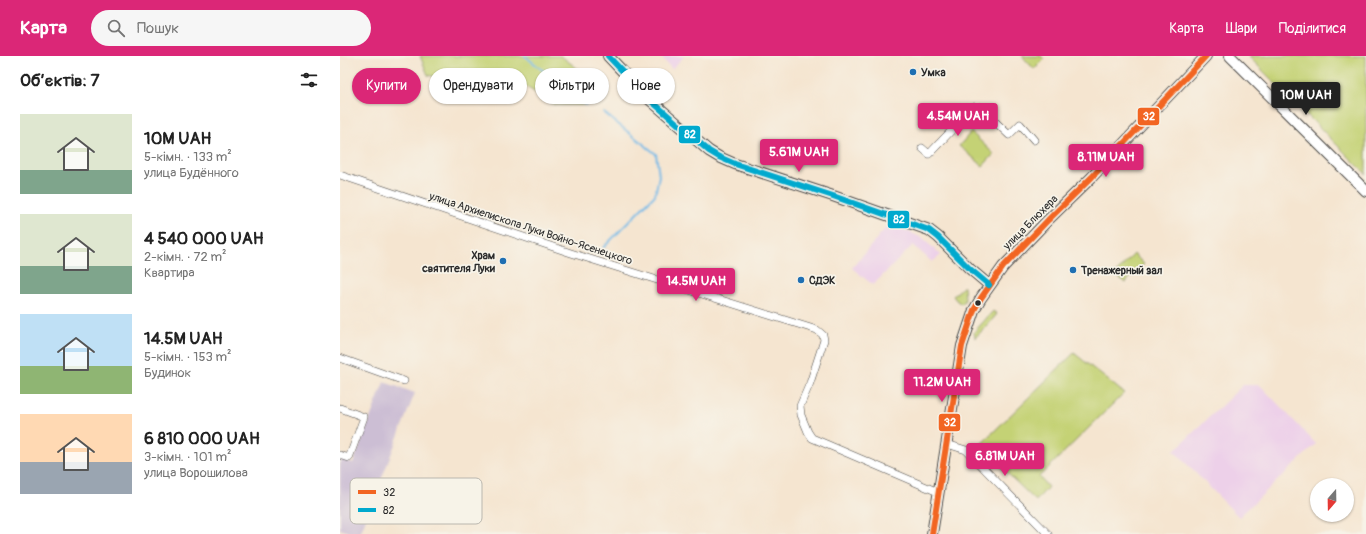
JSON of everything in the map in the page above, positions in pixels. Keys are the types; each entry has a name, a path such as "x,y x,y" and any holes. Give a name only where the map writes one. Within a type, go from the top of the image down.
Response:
{"main road":[{"path":"608,56 649,99 709,151 735,164 833,196 929,230 989,285"},
{"name":"улица Блюхера","path":"932,534 962,346 974,310 989,285 1003,266 1092,177 1206,56"},
{"path":"1230,56 1366,191"}],"street":[{"path":"922,148 928,154 977,107 1010,135 1020,124 1034,140"},
{"name":"улица Архиепископа Луки Войно-Ясенецкого","path":"340,175 550,246 817,330 823,335 824,340 810,384 800,406 801,415 812,438 938,492"},
{"path":"340,358 404,381"},
{"path":"340,408 364,417 349,458 340,454"},
{"path":"947,444 966,450 1048,534"}],"shaded area":[{"path":"660,56 684,56 673,68 671,68"},
{"path":"890,223 922,238 941,255 932,262 913,245 873,285 852,268"},
{"path":"384,382 415,393 382,478 350,478 350,524 364,524 360,534 353,534 340,529 340,458 353,463"},
{"path":"1243,385 1260,385 1316,444 1239,517 1174,451"}],"green space":[{"path":"420,56 561,56 577,68 535,68 535,92 527,87 527,68 429,68 428,75"},
{"path":"1022,56 1041,56 1044,59 1034,69"},
{"path":"1248,56 1366,56 1366,174"},
{"path":"553,104 586,104 586,105"},
{"path":"971,132 994,154 983,166 959,146"},
{"path":"1134,254 1144,264 1125,283 1115,274"},
{"path":"964,286 965,300 962,304 953,296"},
{"path":"993,311 997,314 975,338 974,332"},
{"path":"1074,353 1124,393 1039,477 1048,487 1036,501 979,446"}],"waterway":[{"path":"525,56 586,105"},
{"path":"603,248 655,195 659,176 656,154 604,113"}],"transit line":[{"name":"82","path":"608,56 649,99 709,151 735,164 833,196 929,230 989,285"},
{"name":"32","path":"932,534 962,346 974,310 1003,267 1092,177 1206,56"}],"place":[{"name":"Умка","path":"913,72"},
{"name":"Храм святителя Луки","path":"503,261"},
{"name":"Тренажерный зал","path":"1073,270"},
{"name":"СДЭК","path":"801,280"}]}
